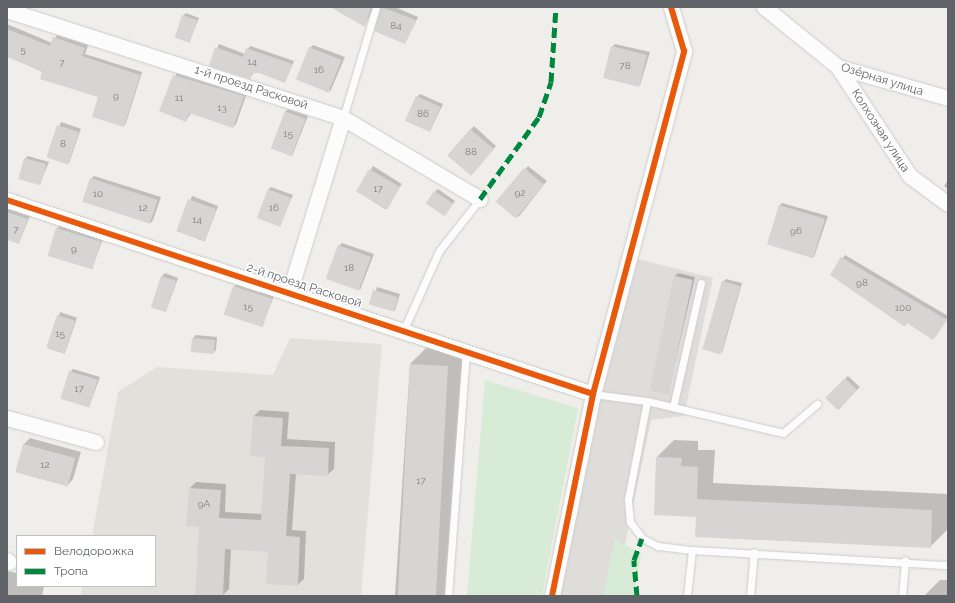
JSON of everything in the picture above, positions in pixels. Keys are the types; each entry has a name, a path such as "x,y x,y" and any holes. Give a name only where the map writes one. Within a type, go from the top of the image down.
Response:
{"street":[{"path":"552,596 593,394 684,51 671,7"},
{"name":"Озёрная улица","path":"764,7 838,67 948,98"},
{"name":"1-й проезд Расковой","path":"7,10 343,118 480,199"},
{"name":"Колхозная улица","path":"838,67 910,176 948,204"},
{"path":"289,293 343,118"},
{"name":"2-й проезд Расковой","path":"7,200 289,293 404,329 593,394"},
{"path":"7,418 96,442"}],"lane":[{"path":"343,118 376,7"},
{"path":"404,329 439,251 480,199"},
{"path":"673,407 701,283"},
{"path":"448,596 466,351"},
{"path":"593,394 647,401 783,432 817,404"},
{"path":"647,401 628,500 630,522 642,538 658,546 692,550 905,560 948,565"},
{"path":"687,596 692,550"},
{"path":"750,596 754,552"},
{"path":"902,596 905,560"}],"shaded area":[{"path":"638,259 713,278 684,416 651,420 625,545 627,596 559,596 599,405"},
{"path":"290,338 382,344 361,596 81,596 82,587 156,587 156,535 92,535 118,392 157,367 273,375"}],"green space":[{"path":"485,380 578,408 542,596 467,596"},
{"path":"615,539 641,554 634,596 603,596"}],"building":[{"path":"330,7 371,7 365,27"},
{"path":"381,7 416,20 405,44 374,31"},
{"path":"182,15 197,20 190,43 175,38"},
{"path":"7,29 50,46 53,37 85,48 82,56 140,75 124,127 92,117 98,97 40,79 42,71 7,57"},
{"path":"611,46 647,55 639,87 603,78"},
{"path":"215,47 243,57 246,48 292,64 285,83 259,73 252,73 250,79 209,66"},
{"path":"309,47 341,60 328,93 296,79"},
{"path":"173,75 244,96 233,128 189,113 186,122 159,111"},
{"path":"416,96 441,107 430,132 405,121"},
{"path":"285,111 306,119 291,156 271,148"},
{"path":"57,125 79,132 68,164 46,157"},
{"path":"470,129 494,149 471,176 448,156"},
{"path":"24,158 46,164 41,185 18,179"},
{"path":"524,168 544,185 516,218 496,202"},
{"path":"369,169 400,187 387,210 356,192"},
{"path":"90,178 158,200 150,224 82,202"},
{"path":"268,189 291,198 280,227 257,218"},
{"path":"434,191 453,204 445,216 426,203"},
{"path":"188,199 216,209 205,241 176,231"},
{"path":"779,205 825,219 813,258 767,244"},
{"path":"7,212 28,219 19,244 7,240"},
{"path":"56,228 101,242 92,269 48,256"},
{"path":"338,245 371,257 359,291 326,279"},
{"path":"841,257 947,320 933,340 907,323 905,327 830,275"},
{"path":"161,276 176,281 166,312 151,307"},
{"path":"674,276 693,280 668,394 650,390"},
{"path":"722,281 740,286 721,354 702,349"},
{"path":"233,286 272,299 263,327 224,315"},
{"path":"373,290 398,297 394,312 369,304"},
{"path":"57,315 75,321 65,353 46,347"},
{"path":"192,338 215,340 214,354 191,352"},
{"path":"410,364 448,366 436,596 398,596"},
{"path":"69,371 98,380 89,408 61,399"},
{"path":"845,378 857,390 837,410 825,398"},
{"path":"253,416 283,418 281,446 329,448 328,476 290,474 286,536 300,537 298,586 266,584 268,552 225,549 223,596 195,595 199,527 186,526 189,488 221,490 219,518 261,520 265,457 250,456"},
{"path":"23,444 75,458 68,486 15,472"},
{"path":"656,457 682,458 681,466 698,467 697,499 932,510 931,548 695,537 696,517 654,515"}],"marked path":[{"path":"480,199 539,117 551,82 556,7"},
{"path":"637,596 634,560 642,538"}],"cycle path":[{"path":"552,596 593,394 684,51 671,7"},
{"path":"7,200 593,394"}]}
